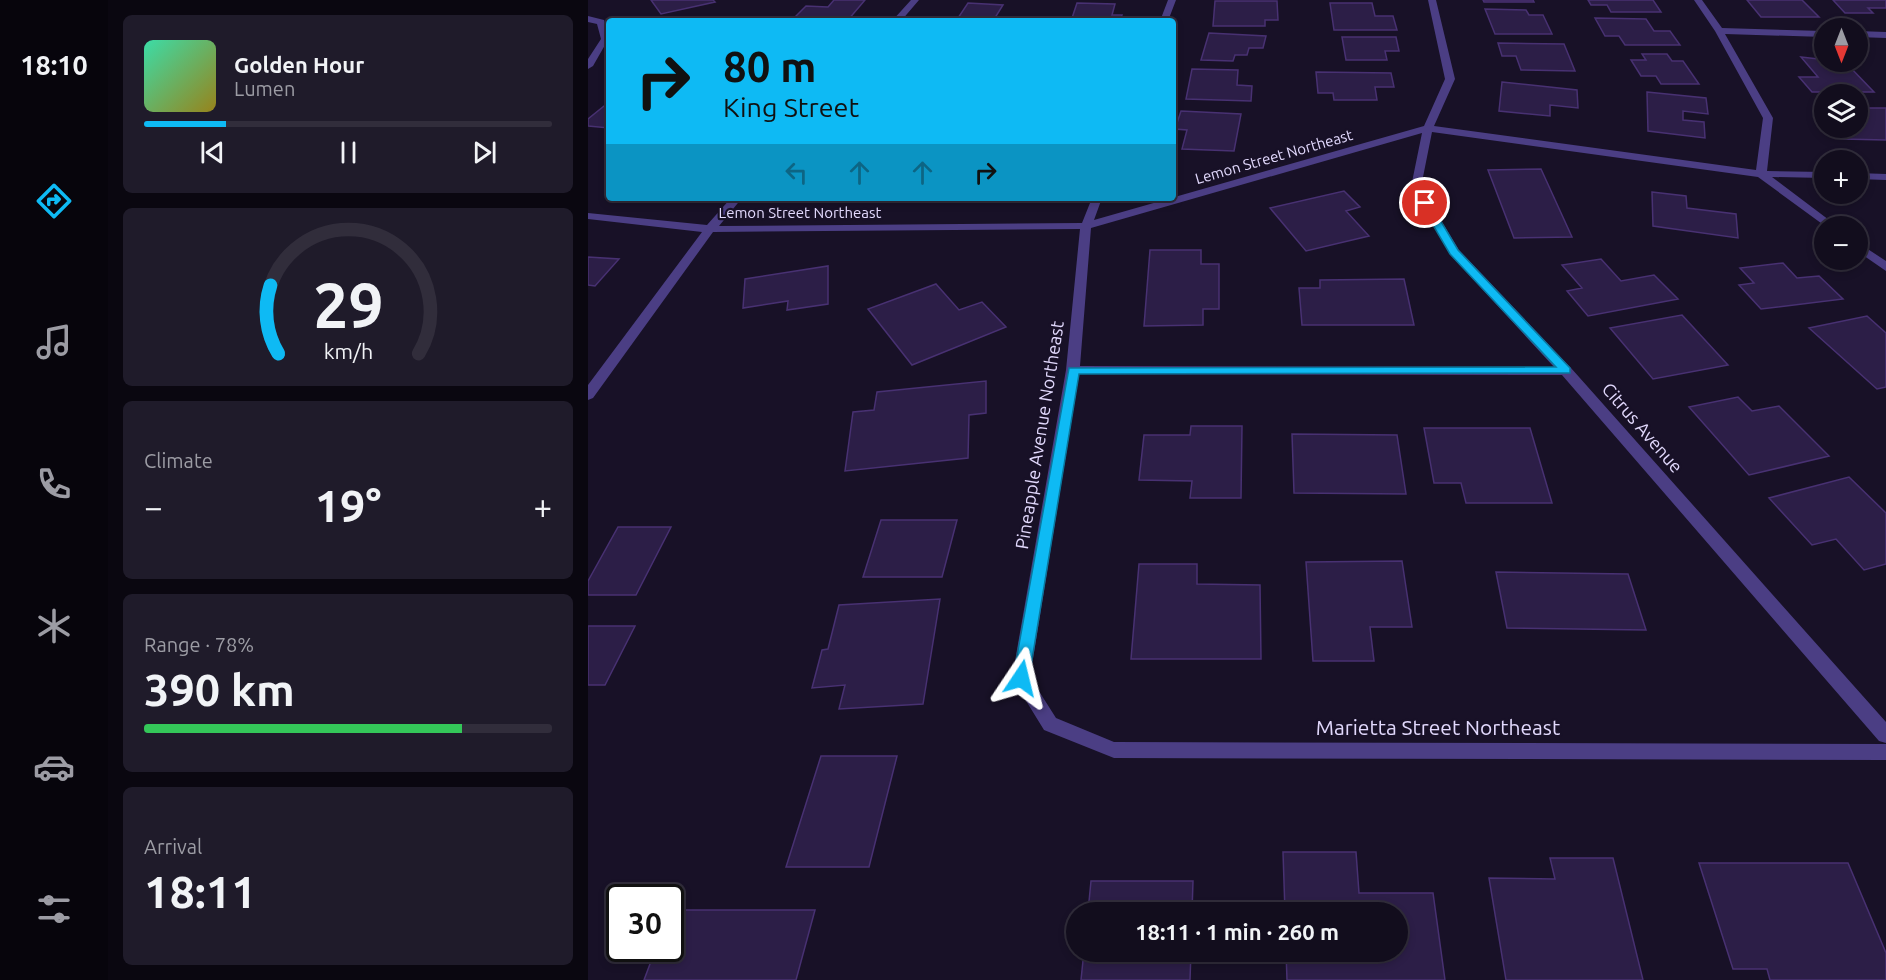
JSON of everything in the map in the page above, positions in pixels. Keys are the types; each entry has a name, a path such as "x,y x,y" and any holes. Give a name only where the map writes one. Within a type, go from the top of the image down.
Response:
{"street":[{"path":"899,18 915,0"},
{"path":"1165,18 1172,0"},
{"name":"Citrus Avenue","path":"1432,0 1450,79 1428,128 1416,187 1454,252 1566,371 1886,735"},
{"path":"1698,0 1719,31 1768,118 1761,174 1818,216"},
{"path":"588,19 601,22 605,39 588,66"},
{"path":"1719,31 1814,33"},
{"path":"1868,34 1886,35"},
{"name":"Lemon Street Northeast","path":"1176,200 1428,128 1761,174 1814,175"},
{"path":"1868,176 1886,177"},
{"path":"588,395 710,229 734,201"},
{"name":"Pineapple Avenue Northeast","path":"1021,678 1073,370 1086,226 1096,201"},
{"name":"Lemon Street Northeast","path":"588,216 710,229 1086,226 1173,201"},
{"path":"1868,253 1886,267"},
{"path":"1073,370 1566,371"},
{"name":"Marietta Street Northeast","path":"1021,678 1050,724 1114,750 1886,752"}],"building":[{"path":"651,0 713,0 715,2 661,14"},
{"path":"834,0 865,0 850,18 794,18 806,6 828,7"},
{"path":"1483,0 1533,0 1534,2 1484,2"},
{"path":"1588,0 1653,0 1661,12 1611,12 1607,5 1591,5"},
{"path":"1747,0 1802,0 1819,17 1761,17"},
{"path":"1833,0 1886,0 1886,8 1868,8 1873,13 1845,13"},
{"path":"1215,1 1277,1 1278,20 1265,20 1265,26 1213,26"},
{"path":"968,3 1003,5 995,18 958,18"},
{"path":"1077,3 1115,4 1112,15 1122,15 1121,18 1072,18"},
{"path":"1330,3 1372,3 1375,16 1393,16 1397,30 1334,30"},
{"path":"1485,9 1526,10 1529,15 1543,15 1552,34 1495,34"},
{"path":"1595,18 1646,19 1654,31 1670,31 1680,45 1625,45 1619,36 1605,36"},
{"path":"1209,33 1266,36 1263,48 1249,48 1247,55 1235,55 1233,61 1201,60"},
{"path":"1342,37 1396,37 1399,51 1385,51 1387,60 1346,60"},
{"path":"1498,43 1564,44 1575,71 1521,70 1516,56 1502,56"},
{"path":"1642,54 1667,54 1672,61 1683,61 1699,84 1661,84 1656,76 1641,76 1631,60 1646,60"},
{"path":"1801,57 1814,58 1814,72 1855,72 1866,84 1814,84 1814,92 1812,92 1799,77 1818,77"},
{"path":"1192,69 1238,70 1237,85 1252,86 1251,101 1186,99"},
{"path":"1316,72 1391,73 1394,87 1375,87 1377,100 1334,100 1333,93 1318,93"},
{"path":"1502,82 1577,90 1578,108 1550,105 1550,116 1499,111"},
{"path":"1647,92 1706,98 1708,114 1683,111 1683,120 1704,122 1705,138 1648,131"},
{"path":"606,104 606,128 588,126 588,119"},
{"path":"1868,108 1886,108 1886,140 1842,139 1868,138"},
{"path":"1181,111 1241,114 1234,151 1182,149 1187,130 1176,129"},
{"path":"1541,169 1572,237 1514,238 1488,170"},
{"path":"1344,191 1360,207 1346,211 1369,236 1306,251 1270,208"},
{"path":"1652,192 1686,196 1687,208 1736,214 1738,238 1653,226"},
{"path":"1150,250 1201,250 1201,264 1219,264 1219,309 1203,309 1203,325 1144,326"},
{"path":"588,257 619,259 595,286 588,285"},
{"path":"1601,259 1621,281 1654,275 1678,299 1588,316 1567,291 1582,288 1562,265"},
{"path":"1783,263 1797,278 1819,276 1843,299 1761,309 1739,285 1754,283 1740,268"},
{"path":"828,266 828,304 787,310 788,301 743,308 745,279"},
{"path":"1404,279 1414,325 1302,325 1299,288 1320,288 1320,280"},
{"path":"936,284 959,310 982,302 1006,327 912,365 868,309"},
{"path":"1682,315 1728,365 1653,379 1610,328"},
{"path":"1867,316 1886,333 1886,387 1877,389 1809,328"},
{"path":"986,381 986,413 969,415 968,458 845,471 853,412 874,410 877,392"},
{"path":"1738,397 1752,411 1779,406 1829,456 1749,475 1689,407"},
{"path":"1191,426 1242,426 1241,498 1190,498 1192,481 1139,480 1144,435 1190,435"},
{"path":"1424,428 1530,428 1552,503 1466,503 1461,483 1434,483"},
{"path":"1292,434 1397,435 1406,494 1294,493"},
{"path":"1849,477 1886,513 1886,564 1864,570 1836,539 1812,545 1769,498"},
{"path":"881,520 957,520 942,577 863,577"},
{"path":"618,527 671,527 636,595 588,595 588,581"},
{"path":"1402,561 1412,627 1370,627 1374,661 1313,661 1306,562"},
{"path":"1139,564 1197,564 1197,584 1260,585 1261,659 1131,659"},
{"path":"1496,572 1628,574 1646,630 1507,628"},
{"path":"940,599 923,704 839,709 845,685 812,688 822,650 828,649 839,605"},
{"path":"588,626 635,626 605,685 588,685"},
{"path":"821,756 897,756 869,867 786,867"},
{"path":"1283,852 1356,852 1359,893 1433,893 1445,980 1287,980 1286,962 1408,962 1408,902 1285,902"},
{"path":"1550,858 1613,858 1643,980 1506,980 1489,878 1555,879"},
{"path":"1699,863 1848,863 1886,953 1886,980 1770,980 1767,969 1733,969"},
{"path":"1091,881 1193,881 1192,902 1089,902"},
{"path":"684,910 815,910 796,980 644,980 651,962 684,962"},
{"path":"1083,962 1191,962 1190,980 1081,980"}],"route":[{"path":"1021,678 1073,370 1566,371 1454,252 1425,203"}]}
